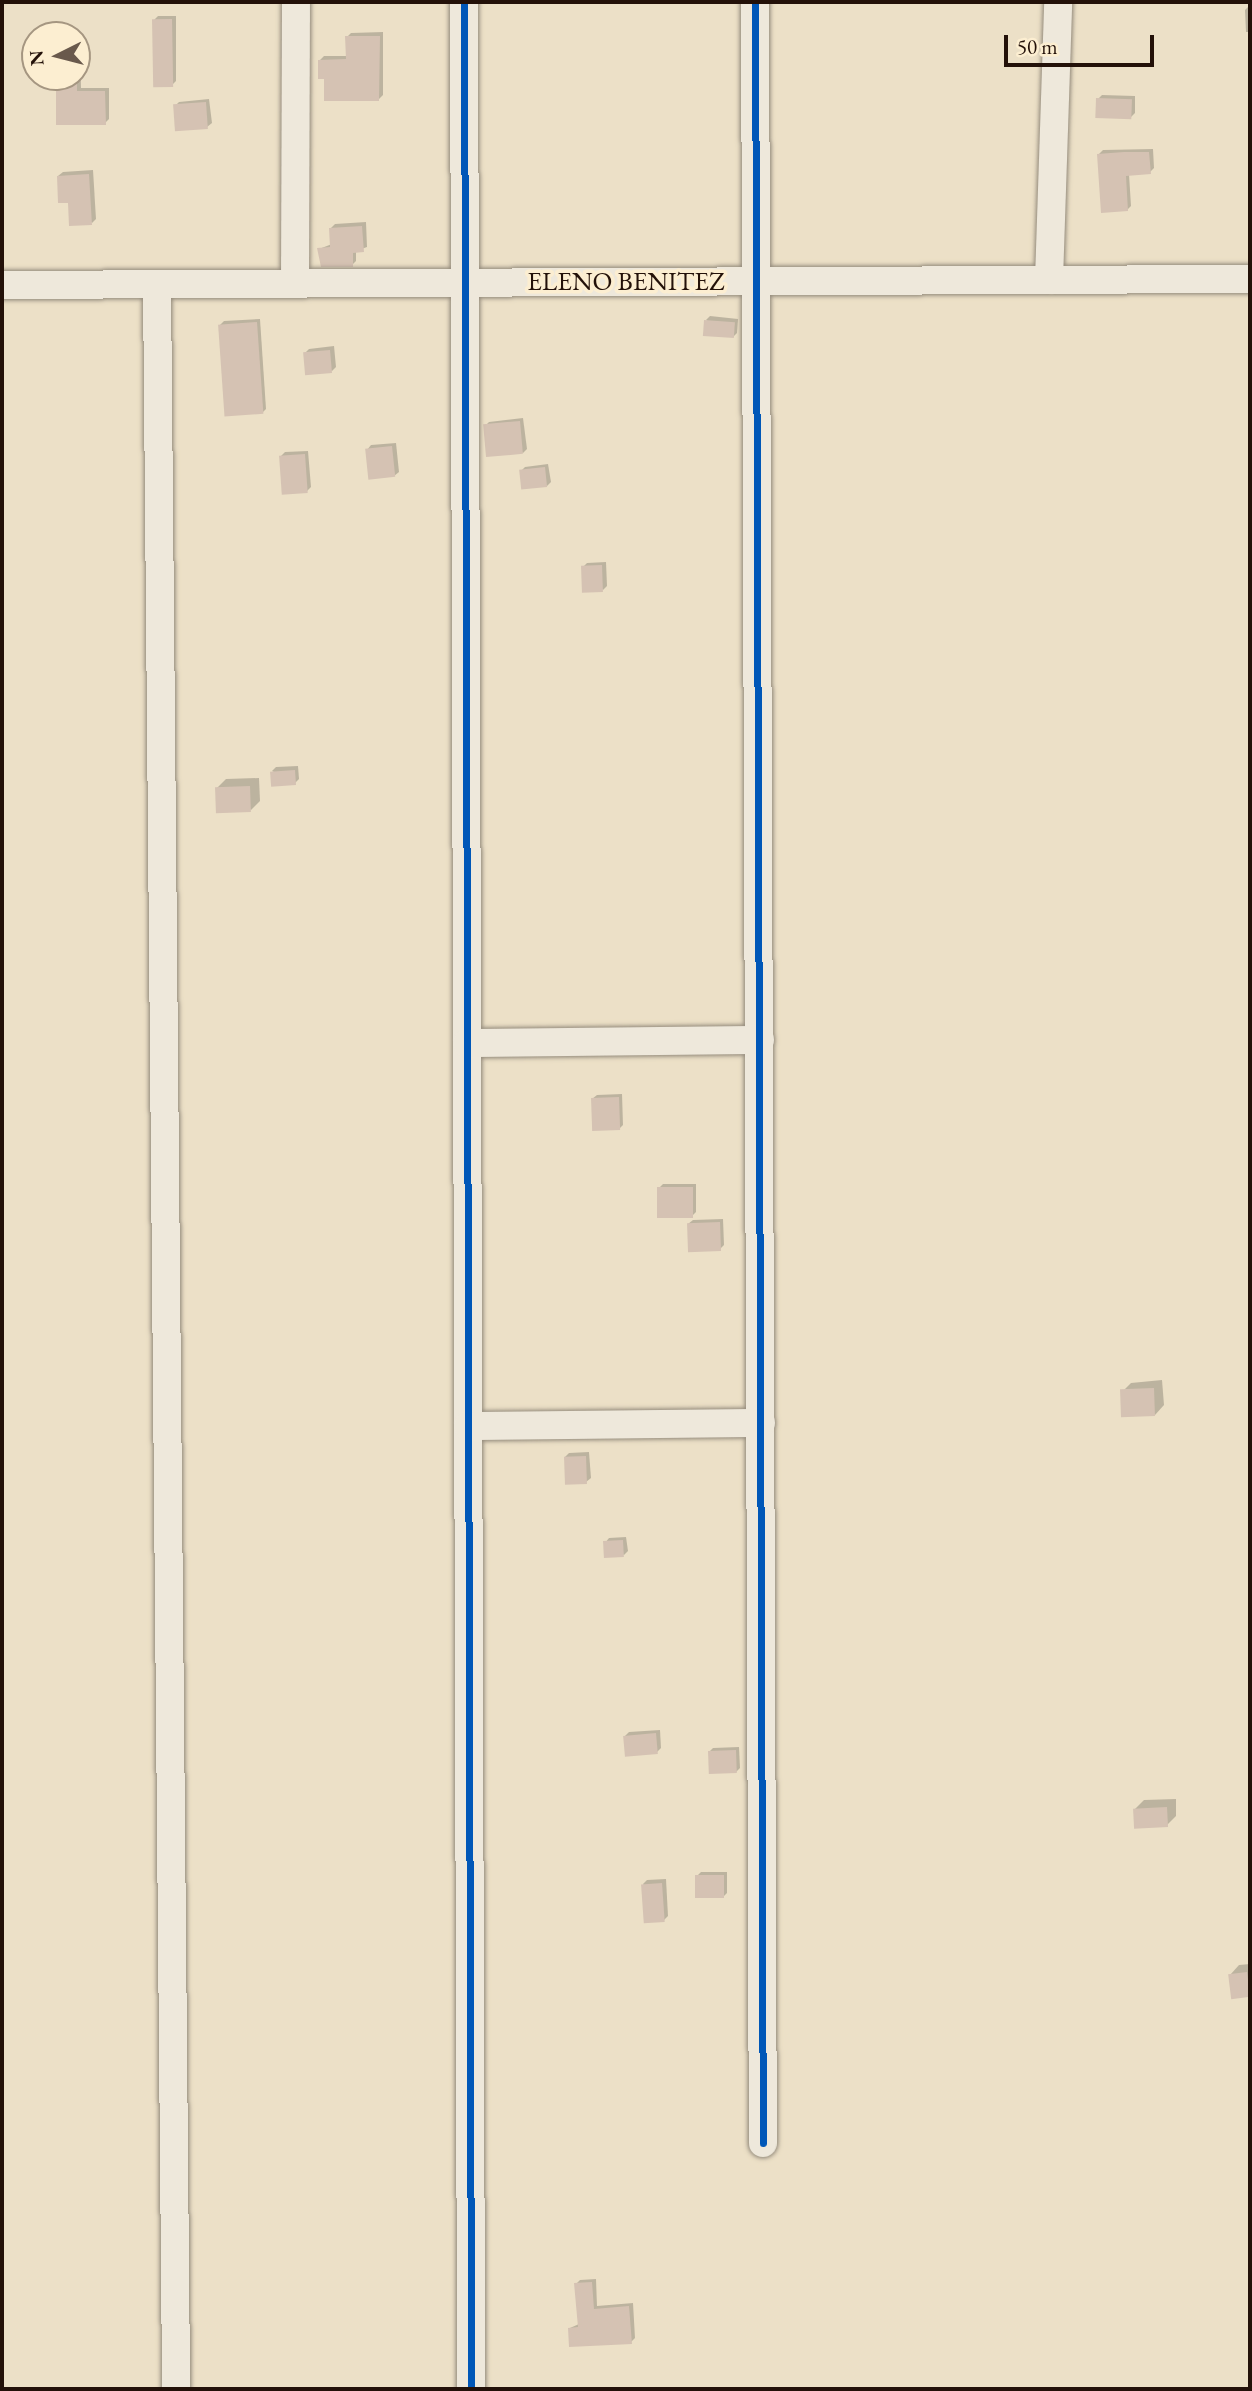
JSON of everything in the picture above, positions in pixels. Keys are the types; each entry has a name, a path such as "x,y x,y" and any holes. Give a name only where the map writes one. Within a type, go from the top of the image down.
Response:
{"street":[{"path":"295,283 296,2"},
{"path":"464,2 471,2389"},
{"path":"755,2 764,2143"},
{"path":"1049,279 1058,2"},
{"name":"ELENO BENITEZ","path":"2,285 1250,279"},
{"path":"157,284 176,2389"},
{"path":"467,1043 760,1040"},
{"path":"468,1426 761,1423"}],"building":[{"path":"152,19 172,19 173,87 153,87"},
{"path":"345,36 380,36 379,101 324,101 324,79 318,79 318,60 346,59"},
{"path":"56,91 105,91 106,125 56,125"},
{"path":"1096,98 1132,99 1131,119 1095,118"},
{"path":"206,102 208,129 175,131 173,104"},
{"path":"1149,152 1151,174 1126,176 1128,211 1101,213 1097,154"},
{"path":"89,174 92,225 69,226 68,203 58,203 57,176"},
{"path":"362,226 364,252 353,253 353,267 321,267 317,248 330,247 329,228"},
{"path":"704,320 735,322 734,338 703,336"},
{"path":"257,322 263,414 225,416 218,325"},
{"path":"330,350 332,373 305,375 303,352"},
{"path":"520,421 523,454 486,457 483,424"},
{"path":"392,446 395,477 368,480 365,449"},
{"path":"305,454 308,493 282,495 279,456"},
{"path":"545,467 547,487 521,490 519,470"},
{"path":"602,565 603,592 582,593 581,566"},
{"path":"295,770 296,785 271,787 270,772"},
{"path":"250,786 251,812 216,813 215,787"},
{"path":"619,1097 620,1130 592,1131 591,1098"},
{"path":"657,1187 693,1187 693,1218 657,1218"},
{"path":"720,1222 721,1251 688,1252 687,1223"},
{"path":"1154,1388 1155,1416 1121,1417 1120,1389"},
{"path":"586,1456 587,1484 565,1485 564,1457"},
{"path":"623,1540 624,1557 604,1558 603,1541"},
{"path":"656,1733 658,1754 625,1757 623,1736"},
{"path":"736,1750 737,1773 709,1774 708,1751"},
{"path":"1167,1807 1168,1827 1134,1829 1133,1809"},
{"path":"695,1875 724,1875 724,1898 695,1898"},
{"path":"662,1883 665,1922 644,1923 641,1884"},
{"path":"1247,1972 1250,1997 1231,1999 1228,1974"},
{"path":"592,2282 594,2309 629,2306 632,2344 569,2347 568,2328 578,2327 574,2283"}],"cycle path":[{"path":"464,2 471,2389"},
{"path":"755,2 763,2143"}]}
